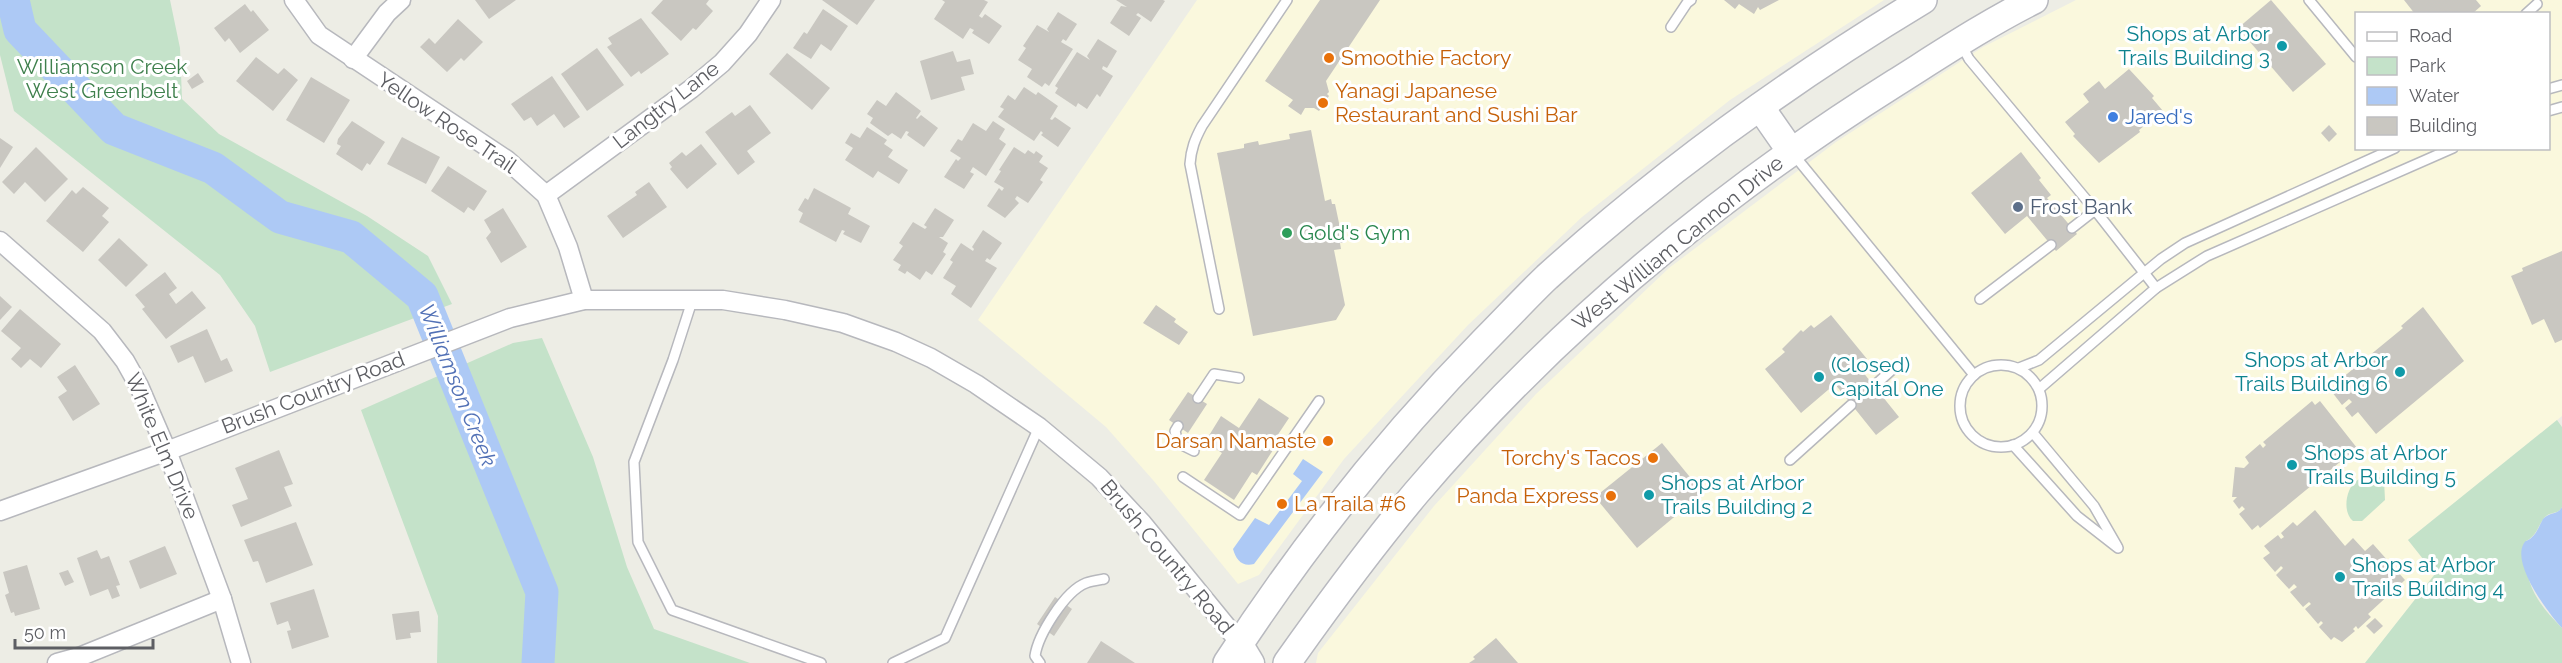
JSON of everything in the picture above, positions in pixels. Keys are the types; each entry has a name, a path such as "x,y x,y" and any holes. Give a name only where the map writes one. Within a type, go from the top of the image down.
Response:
{"main road":[{"path":"1240,656 1286,574 1340,503 1400,431 1546,278 1618,216 1760,107 1850,44 1923,0"},
{"name":"West William Cannon Drive","path":"1287,663 1336,594 1416,493 1486,416 1568,333 1620,285 1709,211 1790,150 1960,43 2034,0"},
{"path":"1760,107 1790,150"}],"street":[{"name":"Yellow Rose Trail","path":"294,0 319,35 507,160 546,195 568,247 584,300"},
{"path":"352,59 387,13 401,0"},
{"name":"Langtry Lane","path":"546,195 692,89 722,63 748,34 771,0"},
{"name":"White Elm Drive","path":"0,241 102,331 125,361 139,386 167,451 222,599 241,663"},
{"name":"Brush Country Road","path":"0,511 167,451 365,372 510,318 584,300 693,298 723,300 785,310 843,323 896,342 931,358 976,384 1038,427 1099,477 1127,506 1240,656"},
{"path":"57,663 79,657 222,599"}],"lane":[{"path":"1219,309 1190,164 1190,154 1202,126 1287,0"},
{"path":"1671,27 1691,0"},
{"path":"2309,0 2355,56"},
{"path":"2528,12 2537,4"},
{"path":"1960,43 1969,59 2095,210 2156,288"},
{"path":"1790,150 1974,375"},
{"path":"2019,368 2036,363 2184,243 2392,150"},
{"path":"2427,150 2432,157"},
{"path":"2039,389 2156,288 2207,256 2448,150"},
{"path":"2072,228 2095,210"},
{"path":"1980,298 2051,245"},
{"path":"693,298 673,360 634,462 638,542 672,610 821,663"},
{"path":"2001,364 2019,368 2028,374 2039,389 2043,407 2038,425 2033,433 2013,445 1991,446 1971,435 1965,426 1961,415 1962,393 1974,375 1982,369 2001,364"},
{"path":"1874,386 1895,367"},
{"path":"1198,398 1214,374 1239,378"},
{"path":"1183,477 1240,515 1319,401"},
{"path":"1790,460 1851,405"},
{"path":"1178,426 1175,431 1178,443 1194,451"},
{"path":"893,663 945,638 1038,427"},
{"path":"2013,445 2077,516 2118,548 2094,506 2033,433"},
{"path":"1040,663 1035,656 1037,644 1063,603 1084,583 1104,579"}],"shaded area":[{"path":"1197,0 1884,0 1730,100 1582,217 1468,325 1344,459 1259,575 1238,584 1153,480 1106,427 978,320"},
{"path":"2076,0 2562,0 2562,416 2408,540 2435,574 2365,663 1316,663 1318,653 1434,506 1536,394 1669,268 1836,142 1983,47"}],"green space":[{"name":"Williamson Creek West Greenbelt","path":"0,0 170,0 180,48 182,99 219,134 367,216 428,256 452,304 270,372 255,326 220,275 14,111 0,55"},
{"path":"542,338 593,457 627,567 654,629 750,663 437,663 438,616 361,410 513,343"},
{"path":"2557,420 2562,427 2562,507 2545,517 2535,533 2526,541 2526,568 2532,589 2538,599 2562,628 2562,663 2365,663 2435,574 2408,540"},
{"path":"2375,475 2384,479 2385,500 2362,521 2353,521 2346,506 2350,489 2358,480"}],"water":[{"path":"1303,459 1323,472 1254,564 1243,563 1233,549 1255,518 1269,525 1302,481 1293,474"},
{"path":"2562,507 2562,628 2527,577 2521,554 2525,541 2534,535 2543,519"}],"building":[{"path":"475,0 516,0 489,19"},
{"path":"663,0 709,0 706,4 713,11 696,30 693,28 681,41 651,13"},
{"path":"822,0 875,0 857,25"},
{"path":"942,0 984,0 988,2 979,16 982,18 985,14 1002,26 989,44 972,33 974,30 970,28 963,39 934,19 945,2"},
{"path":"1116,0 1165,1 1151,22 1138,13 1136,15 1141,18 1129,36 1110,23 1121,6 1127,7"},
{"path":"1320,0 1380,0 1326,81 1329,96 1319,111 1314,108 1305,108 1301,115 1288,106 1293,100 1265,81"},
{"path":"1724,0 1779,0 1760,10 1758,7 1754,14 1739,4 1735,9"},
{"name":"Shops at Arbor Trails Building 3","path":"2271,0 2326,64 2293,92 2238,28"},
{"path":"2404,0 2476,0 2481,6 2474,12 2413,12"},
{"path":"245,4 251,12 253,10 269,30 240,53 229,38 225,42 214,28"},
{"path":"823,9 848,26 831,51 821,44 811,59 793,48 804,32 807,34"},
{"path":"1058,12 1077,24 1066,41 1063,39 1061,42 1073,49 1049,86 1045,83 1042,87 1027,77 1032,69 1018,60 1026,48 1023,46 1037,25 1049,32 1047,29"},
{"path":"641,18 669,54 641,74 639,71 631,77 607,47 612,44 608,38"},
{"path":"458,19 483,42 464,61 461,58 447,72 420,47 429,38 435,44"},
{"path":"1098,39 1117,51 1107,68 1103,66 1102,69 1113,76 1100,97 1097,94 1087,109 1078,103 1076,107 1055,93 1058,88 1055,86 1077,52 1090,60 1087,56"},
{"path":"597,48 624,85 587,111 561,74"},
{"path":"953,51 957,62 970,59 974,74 961,77 965,90 931,100 920,61"},
{"path":"787,53 830,88 812,110 769,74"},
{"path":"256,57 278,74 284,68 298,80 273,111 236,81"},
{"name":"Jared's","path":"2129,69 2154,96 2152,98 2163,111 2099,163 2073,136 2075,134 2065,122 2089,102 2083,94 2099,81 2105,89"},
{"path":"198,73 204,82 192,89 187,81"},
{"path":"552,76 580,117 564,128 554,114 537,126 531,117 524,121 511,104"},
{"path":"311,77 350,100 324,143 286,120"},
{"path":"1024,87 1036,95 1038,92 1058,106 1050,119 1055,117 1071,128 1058,147 1041,135 1043,133 1041,131 1034,141 998,117 1004,109 1000,107 1008,95 1015,100"},
{"path":"896,92 921,111 917,119 921,115 938,128 924,147 907,135 909,132 906,131 901,139 892,133 888,136 870,123 873,118 867,114 877,100 886,106"},
{"path":"750,105 771,133 747,151 755,162 738,175 705,132 732,112 735,116"},
{"path":"352,121 385,142 370,165 367,163 362,171 336,154 341,146 337,144 338,139"},
{"path":"993,121 1005,129 999,139 1006,144 986,176 973,167 970,172 974,174 964,189 944,177 956,159 958,161 961,158 950,151 958,139 962,141 973,123 986,131"},
{"path":"2329,125 2337,134 2329,142 2321,133"},
{"path":"867,127 887,140 884,144 893,150 888,157 908,170 899,184 878,171 873,178 845,160 853,148 845,143 851,133 860,138"},
{"name":"Gold's Gym","path":"1311,130 1325,201 1331,199 1332,204 1335,204 1343,243 1340,243 1341,249 1334,250 1345,305 1336,320 1253,336 1217,153 1244,148 1244,144 1258,141 1259,145 1290,139 1289,134"},
{"path":"402,137 440,157 426,184 387,164"},
{"path":"0,138 13,147 0,168"},
{"path":"701,144 717,164 687,189 670,169 672,167 669,163 682,152 686,156"},
{"path":"36,147 68,179 45,202 25,182 14,194 2,182"},
{"path":"1014,147 1025,154 1028,150 1034,154 1036,151 1043,156 1039,162 1048,168 1040,180 1043,182 1028,203 1017,196 1015,199 1019,203 1005,218 987,206 999,188 1002,191 1004,188 994,182"},
{"name":"Frost Bank","path":"2021,152 2051,195 2047,198 2077,234 2056,251 2027,216 2005,234 1971,193"},
{"path":"448,166 487,191 474,211 468,207 464,213 431,191"},
{"path":"649,182 667,207 623,238 607,216 637,195 635,192"},
{"path":"83,187 109,208 102,216 109,222 83,252 46,221 72,190 76,194"},
{"path":"814,188 851,208 848,214 870,226 861,243 843,234 845,231 842,230 836,242 799,222 803,213 798,210 805,198 808,200"},
{"path":"503,208 527,247 501,263 486,238 491,232 484,220"},
{"path":"935,208 954,220 943,237 939,237 948,243 943,252 946,254 932,275 926,271 920,280 907,271 905,274 898,270 901,265 893,260 903,246 899,243 913,222 925,229 927,227 924,225"},
{"path":"983,230 1002,243 990,260 987,258 985,261 997,268 971,308 951,294 956,286 943,278 953,262 950,260 961,243 973,251 972,247"},
{"path":"119,238 148,265 126,287 98,260"},
{"path":"2562,251 2562,340 2555,343 2544,319 2532,325 2511,276 2523,271 2522,268"},
{"path":"165,272 177,288 169,294 176,304 192,291 206,308 166,339 142,309 145,307 135,295"},
{"path":"0,296 12,307 0,320"},
{"path":"1156,305 1176,319 1174,322 1188,332 1179,345 1143,323"},
{"name":"Shops at Arbor Trails Building 6","path":"2423,307 2464,361 2376,434 2358,412 2352,417 2345,408 2352,402 2349,399 2342,405 2332,392 2339,386 2336,383 2403,328 2401,326"},
{"path":"20,309 61,344 41,368 30,359 21,368 11,359 21,348 1,331"},
{"name":"(Closed) Capital One","path":"1831,315 1867,359 1858,366 1899,417 1876,435 1835,384 1801,413 1765,369 1785,352 1782,349 1801,330 1803,332 1811,325 1814,328"},
{"path":"207,329 221,361 227,358 233,371 205,383 193,356 178,363 170,346"},
{"path":"75,365 100,404 73,421 58,397 67,391 57,377"},
{"path":"1188,392 1207,404 1188,433 1169,420"},
{"path":"1259,398 1289,418 1269,448 1273,450 1257,475 1252,472 1234,500 1204,480 1222,453 1205,442 1221,416 1239,428"},
{"name":"Shops at Arbor Trails Building 5","path":"2312,401 2315,405 2320,401 2357,448 2260,528 2258,525 2252,530 2239,514 2245,509 2242,506 2239,509 2233,501 2237,497 2232,497 2235,467 2244,468 2249,463 2245,457 2260,444 2263,448 2266,445 2263,442"},
{"name":"Shops at Arbor Trails Building 2","path":"1662,443 1703,493 1637,548 1595,497"},
{"path":"279,450 293,484 284,487 292,506 241,527 232,505 248,499 235,468"},
{"name":"Shops at Arbor Trails Building 4","path":"2315,510 2345,546 2353,538 2365,551 2373,544 2405,580 2368,614 2371,617 2358,629 2356,626 2353,629 2355,631 2342,642 2334,637 2331,640 2319,627 2323,623 2321,621 2318,624 2305,609 2311,604 2309,602 2303,607 2290,592 2297,587 2294,584 2289,589 2276,575 2283,568 2281,566 2275,572 2263,558 2270,553 2264,546 2278,535 2281,539 2284,537 2281,533 2293,522 2297,526"},
{"path":"296,522 313,565 266,583 258,561 253,562 244,540"},
{"path":"165,546 177,574 140,589 129,561"},
{"path":"97,550 101,559 109,556 120,585 116,586 120,596 112,599 108,589 90,596 77,558"},
{"path":"27,565 40,609 15,616 14,612 11,613 5,595 9,593 3,572"},
{"path":"68,570 74,582 65,586 59,573"},
{"path":"314,589 329,637 292,649 287,631 291,630 288,621 277,625 270,603"},
{"path":"1055,597 1072,609 1054,636 1037,624"},
{"path":"419,611 421,632 410,633 411,638 396,640 392,614"},
{"path":"2375,618 2383,626 2374,634 2366,626"},
{"path":"1496,638 1518,663 1469,663 1475,659 1473,657"},
{"path":"1101,641 1135,663 1087,663"}],"waterway":[{"name":"Williamson Creek","path":"13,0 20,30 114,129 213,168 280,217 351,237 422,296 542,592 538,663"}],"place":[{"name":"Shops at Arbor Trails Building 3","path":"2282,46"},
{"name":"Smoothie Factory","path":"1329,58"},
{"name":"Yanagi Japanese Restaurant and Sushi Bar","path":"1323,103"},
{"name":"Jared's","path":"2113,117"},
{"name":"Frost Bank","path":"2018,207"},
{"name":"Gold's Gym","path":"1287,233"},
{"name":"Shops at Arbor Trails Building 6","path":"2400,372"},
{"name":"(Closed) Capital One","path":"1819,377"},
{"name":"Darsan Namaste","path":"1328,441"},
{"name":"Torchy's Tacos","path":"1653,458"},
{"name":"Shops at Arbor Trails Building 5","path":"2292,465"},
{"name":"Shops at Arbor Trails Building 2","path":"1649,495"},
{"name":"Panda Express","path":"1611,496"},
{"name":"La Traila #6","path":"1282,504"},
{"name":"Shops at Arbor Trails Building 4","path":"2340,577"}]}
